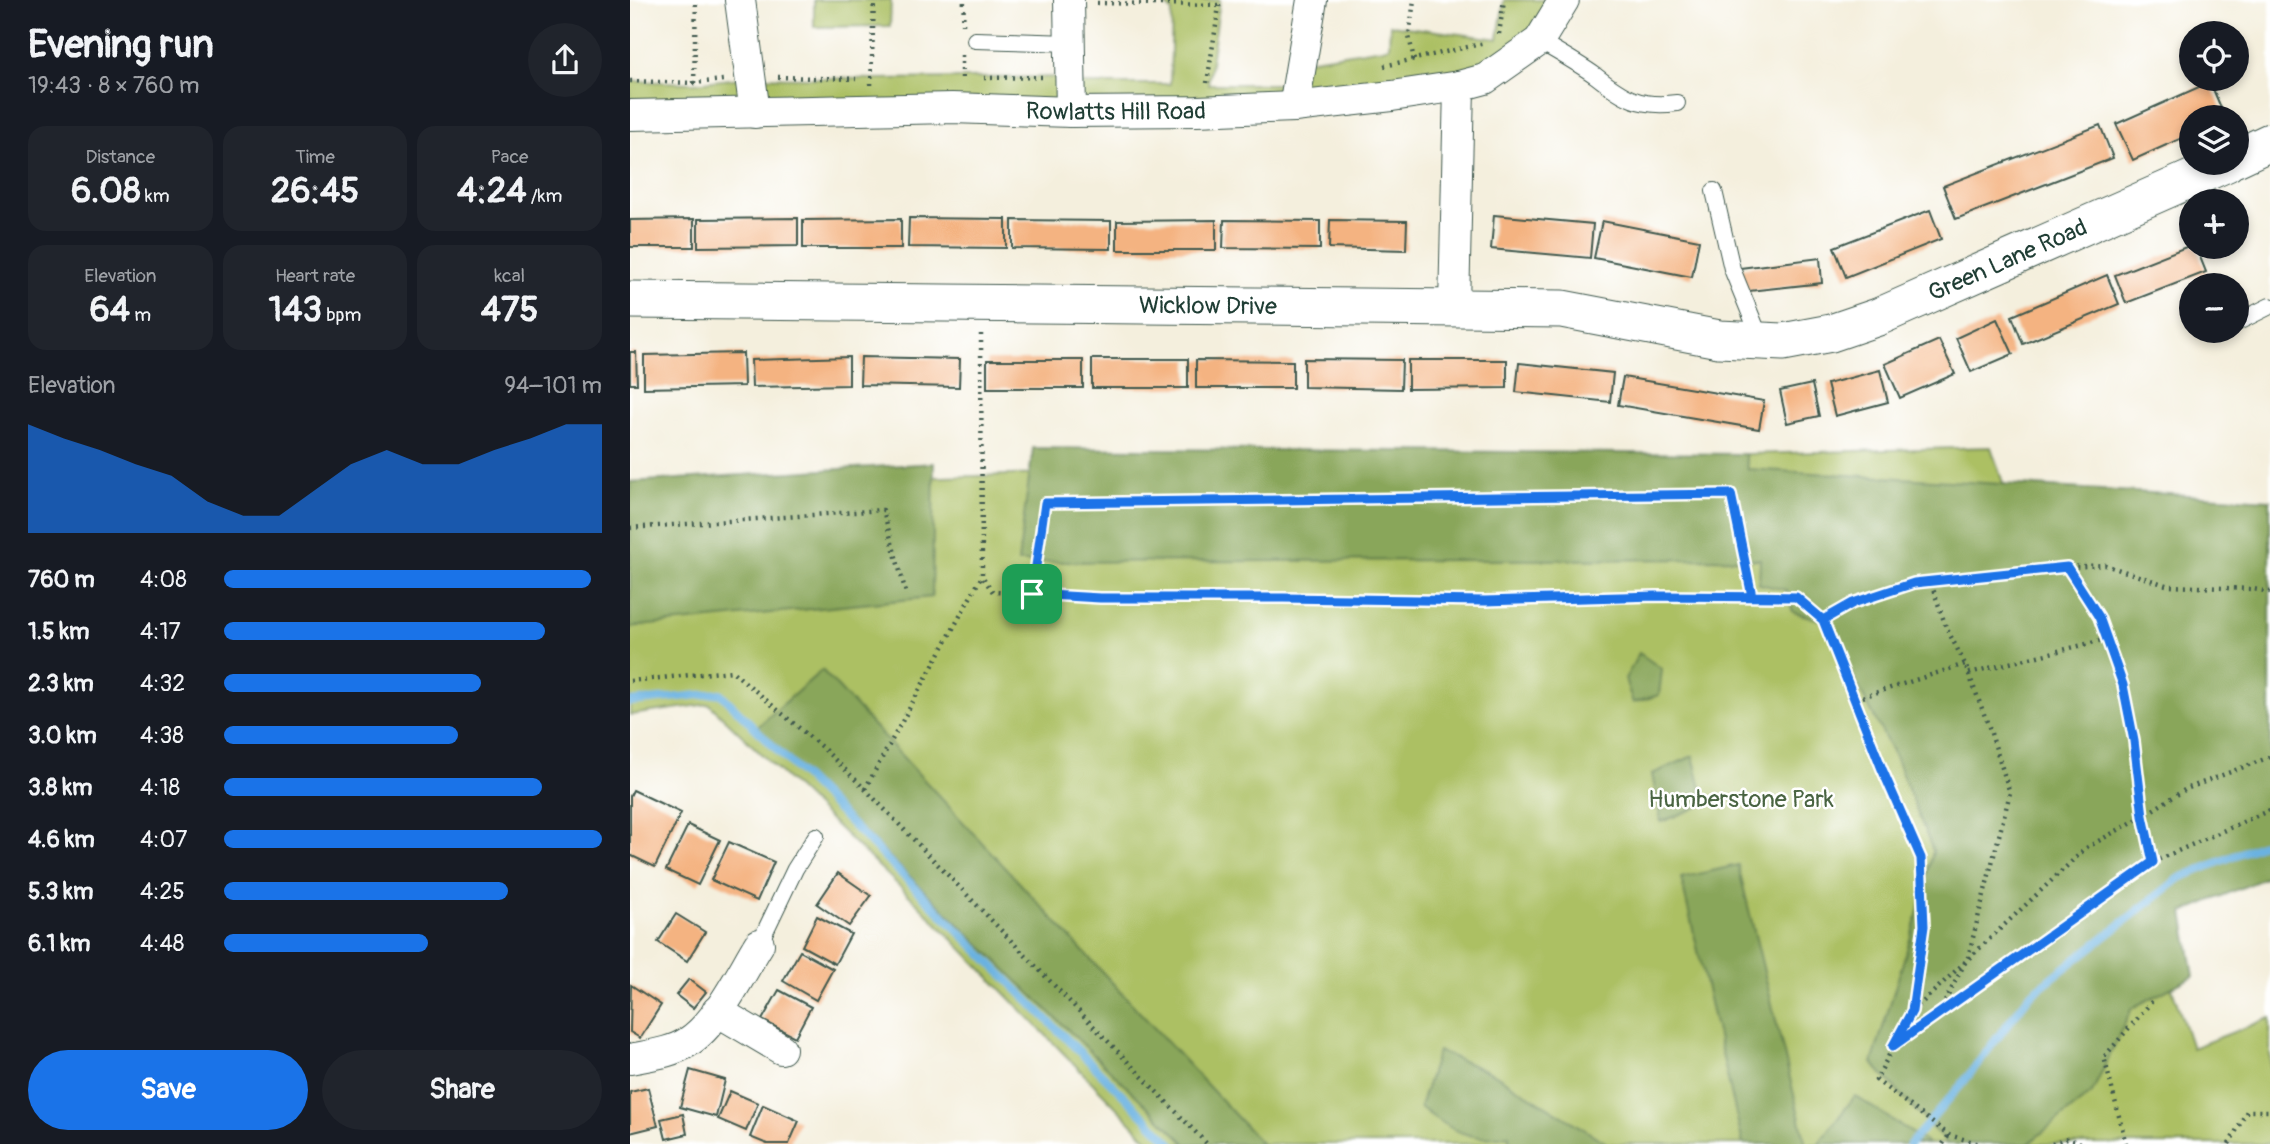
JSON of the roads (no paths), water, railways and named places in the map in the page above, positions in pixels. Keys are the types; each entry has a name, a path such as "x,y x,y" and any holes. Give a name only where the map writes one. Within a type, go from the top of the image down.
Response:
{"street":[{"path":"740,0 755,113"},
{"path":"1294,107 1312,0"},
{"name":"Rowlatts Hill Road","path":"630,115 953,108 1071,112 1294,107 1459,86 1485,79 1539,41 1564,0"},
{"path":"1069,1 1071,112"},
{"path":"1454,307 1459,86"},
{"path":"2249,152 2270,142"},
{"name":"Green Lane Road","path":"1772,341 1831,333 1878,317 2200,175"},
{"name":"Wicklow Drive","path":"630,300 1562,309 1719,339 1772,341"},
{"path":"630,1059 667,1051 688,1042 703,1029 759,944"},
{"path":"717,1011 781,1049"}],"lane":[{"path":"975,40 1070,43"},
{"path":"1539,41 1629,99 1661,105 1677,103"},
{"path":"1714,191 1732,269 1772,341"},
{"path":"2249,316 2270,306"},
{"path":"759,944 795,869 816,836"}],"waterway":[{"path":"630,702 720,693 1172,1144"},
{"path":"1910,1144 1962,1084 2030,995 2180,878 2270,841"}],"park label":[{"name":"Humberstone Park","path":"1741,799"}]}
